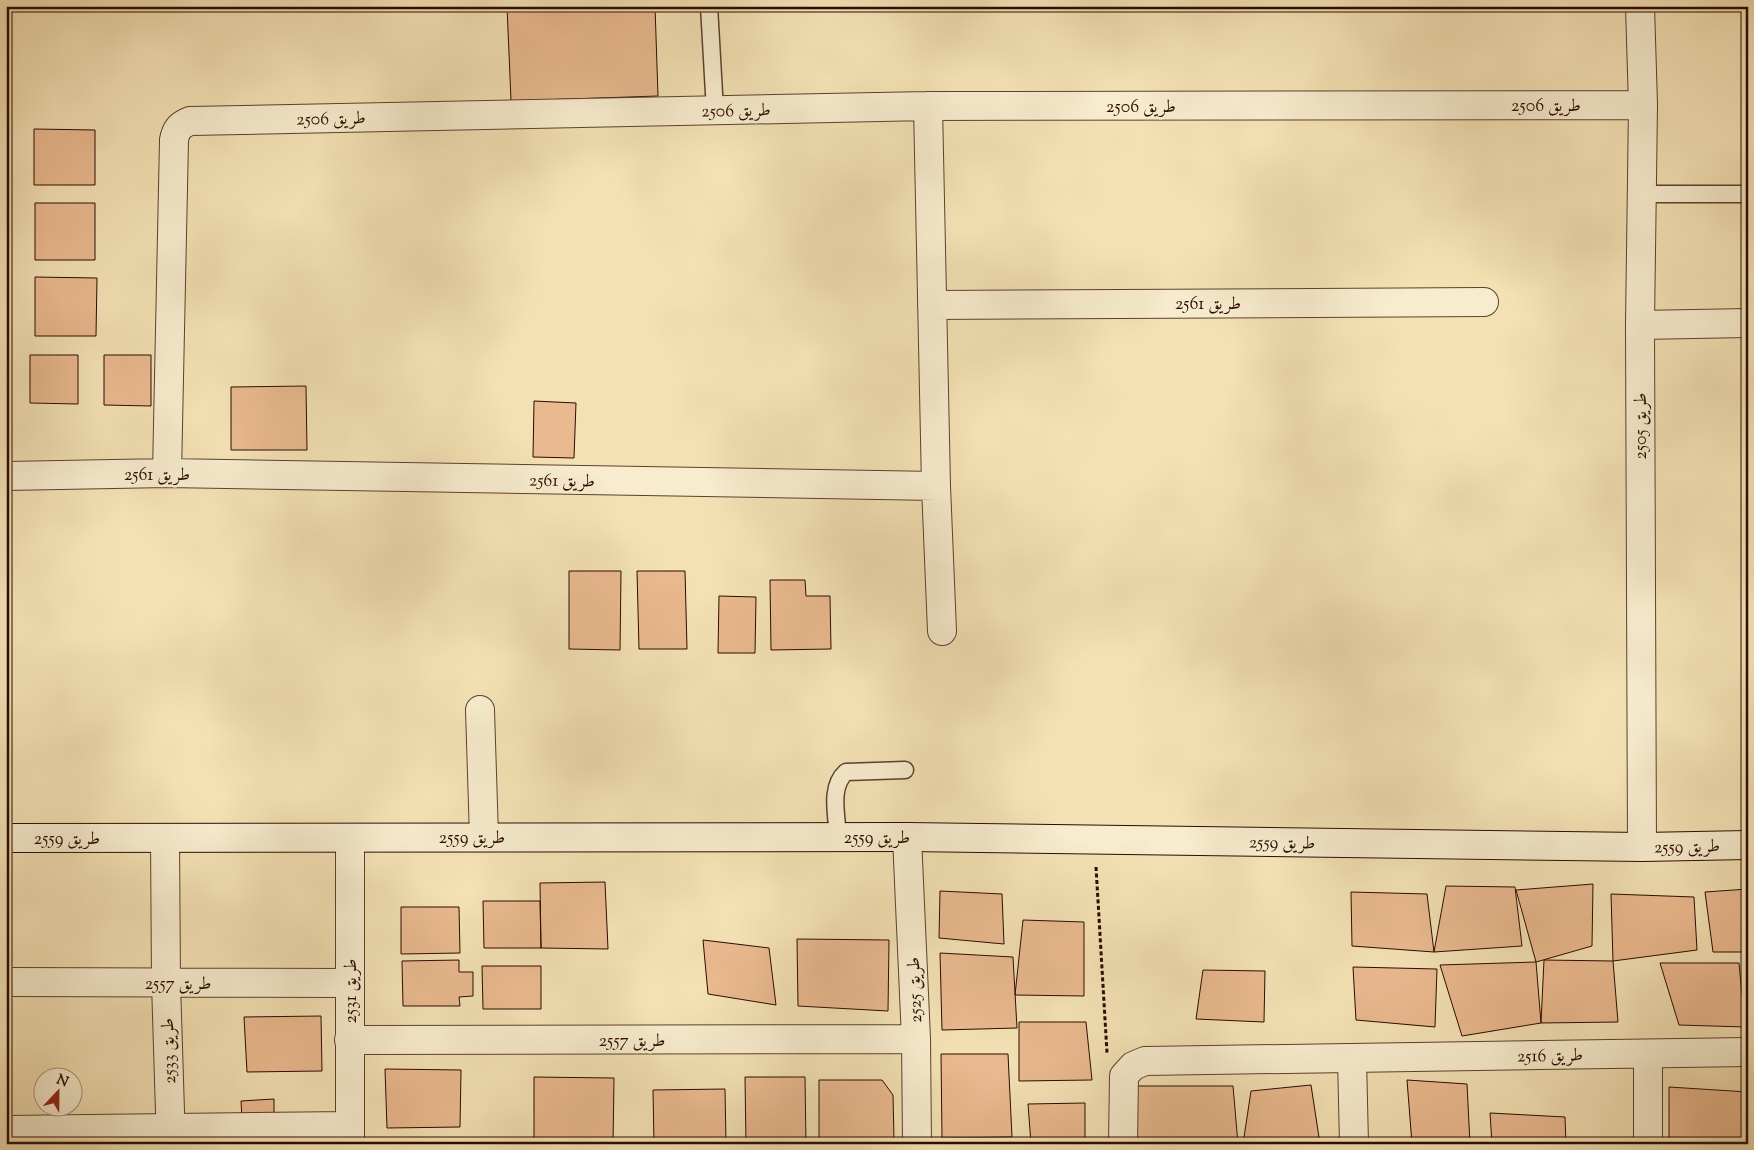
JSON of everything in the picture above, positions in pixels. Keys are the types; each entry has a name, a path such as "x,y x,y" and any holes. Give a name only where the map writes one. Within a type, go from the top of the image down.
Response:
{"street":[{"name":"طريق 2505","path":"1640,6 1643,104 1640,325 1642,847"},
{"name":"طريق 2506","path":"167,473 174,140 176,131 181,124 190,121 928,106 1643,104"},
{"path":"928,106 936,486 942,631"},
{"name":"طريق 2561","path":"932,305 1484,302"},
{"path":"1640,325 1748,323"},
{"name":"طريق 2561","path":"6,476 167,473 936,486"},
{"path":"480,710 484,837"},
{"name":"طريق 2559","path":"6,838 908,836 1642,847 1748,845"},
{"name":"طريق 2525","path":"908,836 916,1039 917,1144"},
{"name":"طريق 2533","path":"165,838 166,983 171,1136"},
{"name":"طريق 2531","path":"350,838 350,1135"},
{"name":"طريق 2557","path":"6,982 350,983"},
{"name":"طريق 2557","path":"349,1040 916,1039"},
{"name":"طريق 2516","path":"1124,1076 1133,1066 1146,1061 1748,1052"},
{"path":"1648,1054 1648,1144"},
{"path":"1352,1058 1354,1144"},
{"path":"1123,1144 1124,1076"},
{"path":"6,1130 171,1136 350,1135"}],"lane":[{"path":"709,6 715,111"},
{"path":"1642,194 1748,194"},
{"path":"838,836 836,793 840,778 846,772 905,770"}],"path":[{"path":"1095,839 1106,1052 1124,1076"}],"building":[{"path":"507,6 655,6 658,96 511,101"},
{"path":"34,129 95,130 95,185 34,185"},
{"path":"35,203 95,203 95,260 35,260"},
{"path":"35,277 97,278 96,336 35,336"},
{"path":"30,355 78,355 78,404 30,403"},
{"path":"104,355 151,355 151,406 104,405"},
{"path":"306,386 307,450 231,450 231,387"},
{"path":"534,401 576,403 574,458 533,457"},
{"path":"569,571 621,571 620,650 569,649"},
{"path":"637,571 685,571 687,649 639,649"},
{"path":"770,580 805,580 806,596 830,596 831,649 771,650"},
{"path":"719,596 756,597 755,653 718,653"},
{"path":"605,882 608,949 541,948 540,883"},
{"path":"1593,884 1592,946 1536,962 1516,890"},
{"path":"1446,886 1515,887 1522,946 1434,952"},
{"path":"1748,889 1748,952 1713,952 1705,892"},
{"path":"940,891 1002,894 1004,944 939,938"},
{"path":"1351,892 1427,894 1434,952 1352,946"},
{"path":"1611,894 1694,897 1697,950 1613,961"},
{"path":"483,901 540,901 541,948 484,948"},
{"path":"401,907 459,907 460,953 401,954"},
{"path":"1023,920 1084,922 1084,996 1015,995"},
{"path":"797,939 889,940 888,1011 798,1006"},
{"path":"703,940 769,948 776,1005 708,994"},
{"path":"940,953 1013,957 1017,1028 942,1030"},
{"path":"459,960 459,972 473,972 473,996 459,997 460,1006 403,1006 402,961"},
{"path":"1544,960 1613,961 1618,1022 1541,1023"},
{"path":"1536,962 1541,1023 1462,1036 1440,965"},
{"path":"1660,963 1739,963 1745,1027 1679,1025"},
{"path":"482,966 541,966 541,1009 483,1009"},
{"path":"1353,967 1437,969 1435,1027 1356,1020"},
{"path":"1203,970 1265,971 1264,1022 1196,1019"},
{"path":"321,1016 322,1071 247,1072 244,1017"},
{"path":"1019,1022 1086,1022 1092,1080 1019,1081"},
{"path":"941,1054 1008,1054 1012,1137 942,1138"},
{"path":"385,1069 461,1070 460,1127 387,1128"},
{"path":"534,1077 614,1078 613,1144 534,1144"},
{"path":"745,1077 805,1077 806,1144 746,1144"},
{"path":"819,1080 882,1080 893,1095 894,1139 819,1139"},
{"path":"1407,1080 1467,1084 1470,1144 1412,1144"},
{"path":"1311,1085 1320,1144 1243,1144 1251,1091"},
{"path":"1134,1086 1233,1086 1238,1144 1132,1144"},
{"path":"1669,1087 1748,1092 1748,1144 1669,1144"},
{"path":"725,1089 726,1144 654,1144 653,1090"},
{"path":"274,1099 274,1121 242,1120 241,1101"},
{"path":"1085,1103 1085,1144 1031,1144 1028,1104"},
{"path":"1490,1113 1565,1117 1566,1144 1492,1144"},
{"path":"401,1140 401,1144 360,1144 360,1142"}]}
